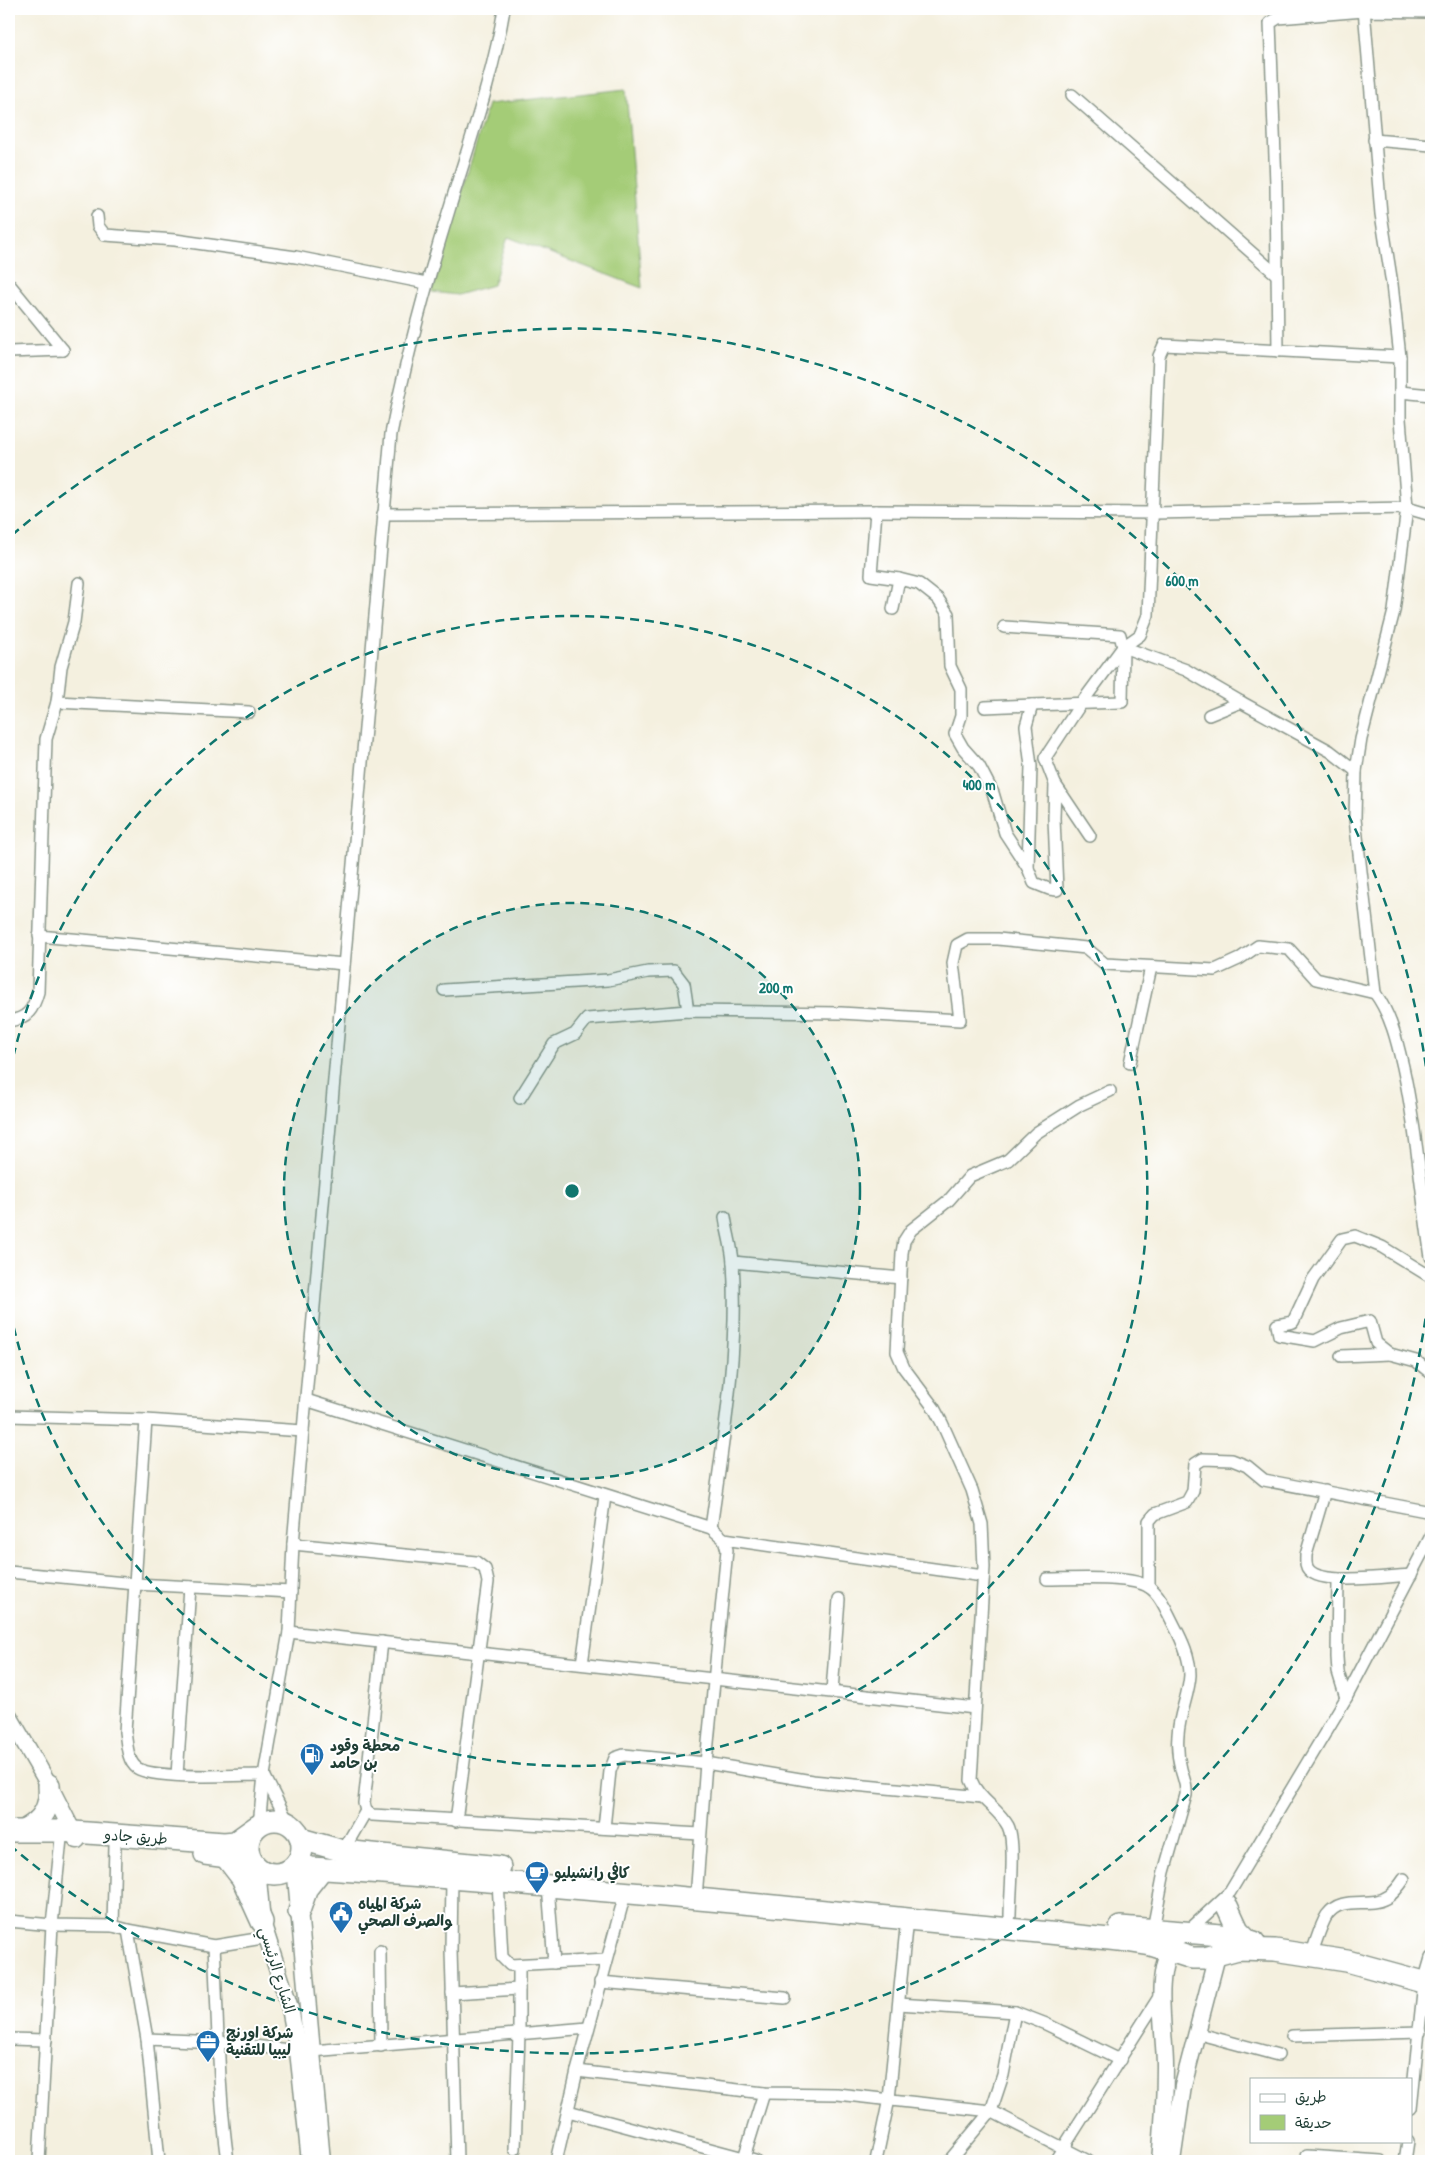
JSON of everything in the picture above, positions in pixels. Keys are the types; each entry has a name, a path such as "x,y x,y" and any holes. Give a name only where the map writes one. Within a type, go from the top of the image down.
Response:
{"highway":[{"path":"15,1830 35,1824 46,1812 50,1796 49,1785"},
{"path":"295,1832 302,1852 296,1865 283,1874 276,1875 269,1874 254,1864 247,1848 248,1840 257,1826 277,1820 295,1832 343,1851 907,1918 1150,1944 1192,1958 1205,1958 1220,1944 1248,1940"},
{"name":"طريق جادو","path":"71,1838 224,1843 235,1842 257,1826"},
{"name":"طريق جادو","path":"15,1830 115,1846 225,1856 254,1864"},
{"path":"225,1856 242,1878 266,1929"},
{"path":"296,1865 322,1869 498,1881 625,1894 696,1892 1010,1916 1188,1932 1220,1944 1347,1961 1428,1983"},
{"path":"299,1912 307,1888 322,1869"},
{"path":"1228,1899 1238,1930 1248,1940 1275,1950"}],"street":[{"path":"257,1826 289,1632 303,1431 391,434 405,363 426,283 491,72 504,9"},
{"path":"1364,10 1381,214 1392,284 1400,356 1402,458 1407,508 1394,611 1365,721 1356,771 1356,819 1375,993 1386,1008 1406,1079 1419,1156 1431,1257"},
{"path":"1278,351 1276,184 1270,23 1278,18 1364,10 1431,12"},
{"path":"1072,95 1276,274"},
{"path":"1374,140 1431,145"},
{"path":"97,216 98,226 104,235 175,240 296,257 426,283"},
{"path":"9,284 62,350 9,352"},
{"path":"1090,836 1055,784 1045,758 1080,704 1123,647 1140,635 1148,615 1161,348 1168,344 1400,356"},
{"path":"1400,392 1431,395"},
{"path":"383,514 876,511 1154,513 1407,508 1431,515"},
{"path":"876,511 871,575 919,584 938,600 948,614 950,666 962,689 961,716 956,734 963,748 979,766 993,793 1005,832 1028,868 1034,883 1057,890 1054,836 1055,784"},
{"path":"892,609 899,579"},
{"path":"9,1021 22,1019 34,1006 38,992 46,739 57,702 61,667 74,622 79,584"},
{"path":"985,708 1122,702 1123,647 1120,635 1004,627"},
{"path":"1123,647 1186,670 1330,751 1356,771"},
{"path":"57,702 249,712"},
{"path":"1209,715 1241,702"},
{"path":"1028,868 1031,766 1026,726 1032,705"},
{"path":"39,936 344,964"},
{"path":"520,1098 554,1044 575,1034 586,1018 688,1011 841,1013 960,1020 953,963 957,945 968,939 998,939 1086,948 1105,964 1215,970 1258,946 1289,949 1316,979 1375,993"},
{"path":"1130,1063 1151,967"},
{"path":"444,990 608,980 648,972 674,971 684,984 688,1011"},
{"path":"1010,1916 1010,1833 1002,1817 974,1788 971,1780 983,1576 984,1542 979,1509 942,1423 904,1368 897,1352 904,1241 911,1230 949,1200 970,1176 1008,1160 1036,1133 1080,1106 1110,1091"},
{"path":"711,1528 729,1400 733,1262 725,1217"},
{"path":"1390,1354 1376,1343 1370,1321 1341,1328 1315,1342 1279,1335 1277,1325 1293,1322 1313,1279 1342,1239 1354,1236 1382,1247 1431,1277"},
{"path":"733,1262 901,1278"},
{"path":"1341,1356 1390,1354 1416,1361 1431,1373"},
{"path":"306,1400 711,1528 724,1539 983,1576"},
{"path":"9,1416 146,1420 303,1431"},
{"path":"146,1420 125,1732 131,1762 138,1768 177,1775 264,1775"},
{"path":"1149,1587 1149,1521 1155,1514 1187,1502 1191,1496 1193,1472 1198,1461 1232,1460 1247,1466 1264,1480 1431,1512"},
{"path":"1325,1491 1305,1564 1310,1572 1318,1576 1338,1579 1411,1575"},
{"path":"582,1664 605,1496"},
{"path":"1160,2161 1165,2066 1162,1993 1164,1967 1168,1951 1228,1899 1346,1698 1431,1536"},
{"path":"696,1892 706,1763 727,1550 724,1539"},
{"path":"294,1544 476,1562 485,1569 488,1582 456,1821"},
{"path":"9,1572 135,1584 291,1592"},
{"path":"1047,1579 1111,1579 1140,1582 1160,1597 1184,1644 1190,1675 1181,1710 1178,1735 1179,1761 1186,1784 1186,1795 1164,1872 1153,1929"},
{"path":"1338,1579 1337,1658 1338,1672 1346,1698"},
{"path":"177,1775 190,1586"},
{"path":"832,1691 839,1599"},
{"path":"289,1632 975,1708"},
{"path":"382,1642 364,1803 366,1811 372,1815 700,1834"},
{"path":"9,1716 49,1785 71,1838 52,1925 39,2161"},
{"path":"604,1828 610,1770 615,1758 624,1755 706,1763 812,1780 982,1797"},
{"path":"264,1775 295,1832"},
{"path":"343,1851 366,1811"},
{"path":"113,1926 115,1846"},
{"name":"الشارع الرئيسي","path":"254,1864 266,1929 305,2051 322,2161"},
{"name":"الشارع الرئيسي","path":"296,1865 310,2161"},
{"path":"452,1877 452,1993 455,2040 457,2161"},
{"path":"1311,1955 1327,1916 1334,1908 1350,1902 1378,1901 1388,1897 1404,1878"},
{"path":"498,1881 502,1957 510,1965 606,1960"},
{"path":"548,1886 554,1963"},
{"path":"556,2161 577,2070 625,1894"},
{"path":"1172,2161 1183,2086 1220,1944 1228,1899"},
{"path":"876,2161 890,2099 907,1918"},
{"path":"9,1921 52,1925 113,1926 214,1946 266,1929"},
{"path":"128,1930 147,2039 159,2161"},
{"path":"214,1946 220,2042 219,2080 228,2161"},
{"path":"380,1951 381,2046"},
{"path":"1412,2100 1431,1958"},
{"path":"515,2149 519,2034 519,1964"},
{"path":"600,1982 785,1998"},
{"path":"452,1993 519,1989"},
{"path":"1054,2161 1162,1993"},
{"path":"899,2004 1015,2012 1046,2024 1120,2060"},
{"path":"949,2161 991,2111 1004,2076 1015,2012"},
{"path":"147,2039 220,2042 305,2051 588,2028"},
{"path":"1292,2036 1420,2032"},
{"path":"1196,2033 1278,2055"},
{"path":"9,2039 46,2040"},
{"path":"577,2070 764,2093 803,2092 890,2099 991,2111 1088,2161"},
{"path":"568,2111 747,2160 764,2093"},
{"path":"1405,2161 1408,2142"},
{"path":"1307,2156 1381,2161"}],"green space":[{"path":"626,89 642,288 508,237 493,285 457,295 432,292 488,104"}],"place":[{"name":"محطة وقود بن حامد","path":"312,1776"},
{"name":"كافي رانشيليو","path":"537,1894"},
{"name":"شركة المياه والصرف الصحي","path":"341,1934"},
{"name":"شركة اورنج ليبيا للتقنية","path":"208,2063"}]}
